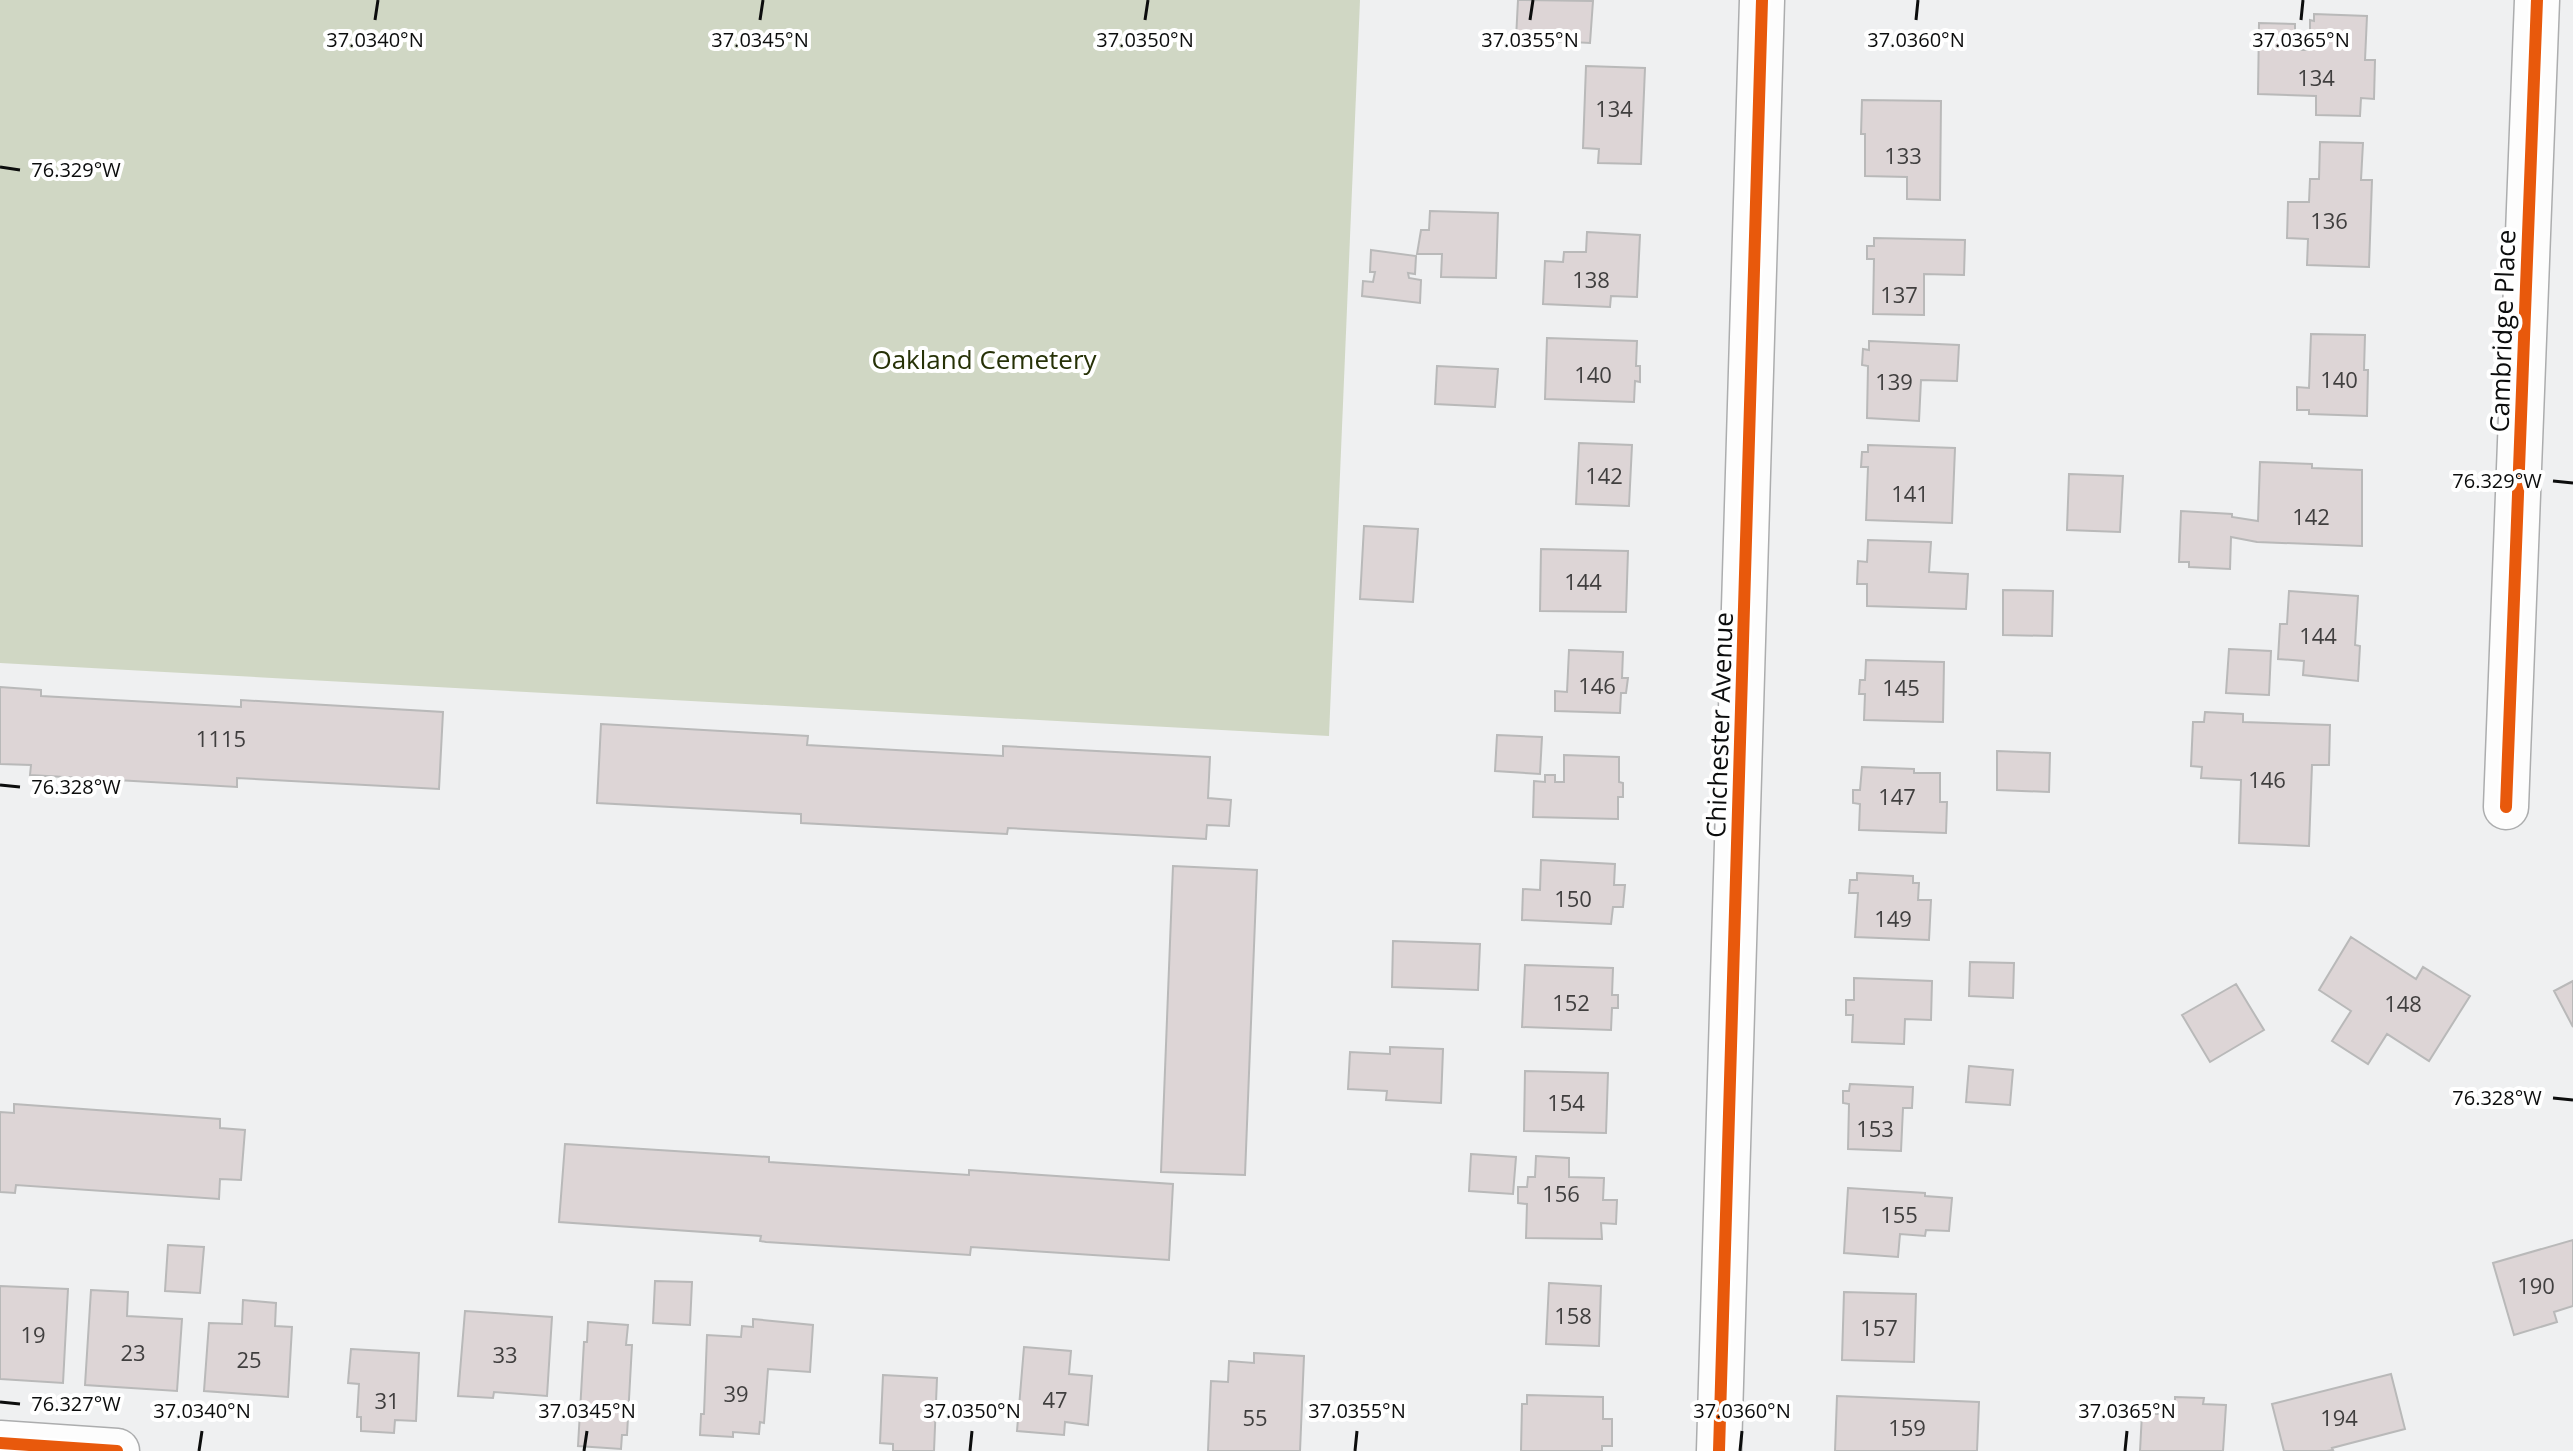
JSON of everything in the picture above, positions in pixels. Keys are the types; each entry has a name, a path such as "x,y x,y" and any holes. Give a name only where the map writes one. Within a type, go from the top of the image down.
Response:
{"street":[{"name":"Chichester Avenue","path":"1719,1451 1762,0"},
{"name":"Cambridge Place","path":"2506,807 2537,0"},
{"path":"0,1443 117,1451"}],"green space":[{"name":"Oakland Cemetery","path":"0,0 1360,0 1329,736 0,663"}],"building":[{"path":"1518,0 1593,1 1590,43 1516,39"},
{"path":"2314,14 2367,16 2365,60 2375,60 2374,99 2361,98 2360,116 2316,115 2316,96 2258,94 2259,23 2295,24 2295,50 2310,50 2310,20 2314,21"},
{"path":"1586,66 1645,68 1641,164 1598,163 1599,149 1583,148"},
{"path":"1862,100 1941,101 1940,200 1907,199 1907,177 1865,176"},
{"path":"2320,142 2363,143 2361,180 2372,180 2369,267 2307,265 2308,239 2287,238 2288,202 2309,202 2310,179 2319,179"},
{"path":"1430,211 1498,213 1496,278 1441,277 1442,254 1417,254 1421,230 1429,230"},
{"path":"1587,232 1640,235 1637,297 1611,296 1610,307 1543,304 1545,261 1563,262 1564,252 1586,252"},
{"path":"1874,238 1965,240 1964,275 1924,274 1924,315 1873,314 1874,259 1867,259 1867,246 1874,246"},
{"path":"1371,250 1416,256 1415,274 1408,273 1409,278 1421,280 1420,303 1362,296 1363,281 1373,282 1375,272 1370,272"},
{"path":"2311,334 2365,335 2367,416 2309,414 2309,410 2297,410 2297,387 2309,388"},
{"path":"1547,338 1637,341 1636,366 1640,366 1640,382 1635,381 1634,402 1545,399"},
{"path":"1869,341 1959,345 1957,381 1921,380 1919,421 1867,418 1868,366 1862,365 1863,349 1869,350"},
{"path":"1437,366 1498,369 1495,407 1435,404"},
{"path":"1579,443 1632,445 1629,506 1576,504"},
{"path":"1868,445 1955,448 1952,523 1866,520 1868,467 1861,467 1862,452 1868,452"},
{"path":"2260,462 2362,470 2362,546 2257,542 2231,537 2230,569 2189,567 2189,562 2179,562 2181,511 2232,514 2232,517 2258,521"},
{"path":"2069,474 2123,476 2120,532 2067,530"},
{"path":"1364,526 1418,529 1413,602 1360,599"},
{"path":"1868,540 1931,542 1929,572 1968,574 1966,609 1867,606 1867,584 1857,584 1858,561 1867,562"},
{"path":"1541,549 1628,551 1626,612 1540,611"},
{"path":"2003,590 2053,591 2052,636 2003,635"},
{"path":"2289,591 2358,596 2355,645 2360,646 2358,681 2303,675 2304,661 2278,659 2280,624 2287,624"},
{"path":"2229,649 2271,651 2269,695 2226,693"},
{"path":"1569,650 1623,652 1622,678 1628,678 1626,693 1621,693 1620,713 1555,711 1555,691 1567,692"},
{"path":"1866,660 1944,662 1943,722 1864,720 1865,694 1859,694 1860,680 1865,680"},
{"path":"0,687 41,690 41,696 241,707 241,700 443,712 439,789 237,778 237,787 30,775 31,765 0,764"},
{"path":"2205,712 2243,714 2243,722 2330,725 2329,765 2312,765 2309,846 2239,843 2241,780 2201,778 2202,767 2191,766 2193,722 2204,722"},
{"path":"601,724 808,736 807,745 1003,756 1003,746 1210,757 1208,798 1231,800 1229,826 1207,825 1206,839 1008,828 1007,834 801,823 801,814 597,803"},
{"path":"1497,735 1542,737 1540,774 1495,771"},
{"path":"1997,751 2050,753 2049,792 1997,790"},
{"path":"1564,755 1619,757 1619,782 1623,783 1623,797 1618,797 1618,819 1533,817 1534,781 1545,782 1545,775 1555,775 1555,782 1564,782"},
{"path":"1862,767 1940,773 1940,802 1947,802 1946,833 1859,830 1860,804 1853,803 1853,790 1860,790"},
{"path":"1541,860 1615,864 1614,885 1625,885 1623,907 1613,907 1611,924 1522,920 1523,889 1540,890"},
{"path":"1173,866 1257,870 1245,1175 1161,1172"},
{"path":"1857,873 1913,876 1913,883 1919,883 1918,900 1931,900 1929,940 1855,937 1858,893 1849,893 1850,880 1857,880"},
{"path":"2351,937 2416,979 2423,967 2470,996 2429,1061 2387,1034 2368,1064 2332,1041 2351,1011 2319,990"},
{"path":"1393,941 1480,944 1478,990 1392,987"},
{"path":"1970,962 2014,963 2013,998 1969,996"},
{"path":"1525,965 1613,968 1612,995 1618,995 1618,1008 1612,1008 1611,1030 1522,1027"},
{"path":"1854,978 1932,981 1931,1020 1905,1019 1904,1044 1852,1042 1853,1015 1846,1015 1846,1000 1854,1000"},
{"path":"2573,981 2573,1027 2554,991"},
{"path":"2236,984 2264,1030 2210,1062 2182,1015"},
{"path":"1390,1047 1443,1049 1441,1103 1386,1100 1387,1091 1348,1089 1350,1052 1390,1054"},
{"path":"1969,1066 2013,1070 2010,1105 1966,1102"},
{"path":"1525,1071 1608,1073 1606,1133 1524,1131"},
{"path":"1850,1084 1913,1087 1912,1108 1903,1108 1901,1151 1848,1149 1849,1104 1843,1103 1843,1091 1849,1091"},
{"path":"14,1104 220,1119 220,1128 245,1130 241,1180 220,1179 219,1199 16,1185 15,1193 0,1192 0,1112 14,1113"},
{"path":"565,1144 769,1157 769,1162 969,1175 969,1170 1173,1184 1169,1260 971,1247 970,1255 766,1242 760,1241 761,1236 559,1222"},
{"path":"1471,1154 1516,1157 1513,1194 1469,1191"},
{"path":"1536,1156 1569,1158 1569,1177 1604,1178 1603,1200 1617,1200 1616,1224 1601,1223 1602,1239 1526,1238 1527,1204 1518,1203 1518,1187 1527,1187 1528,1177 1535,1177"},
{"path":"1848,1188 1952,1198 1949,1231 1926,1230 1925,1236 1900,1234 1898,1257 1844,1253"},
{"path":"2573,1240 2573,1306 2554,1312 2557,1322 2514,1335 2493,1263"},
{"path":"168,1245 204,1247 200,1293 165,1291"},
{"path":"655,1281 692,1282 690,1325 653,1323"},
{"path":"1549,1283 1601,1286 1599,1346 1546,1344"},
{"path":"0,1286 68,1289 63,1383 0,1379"},
{"path":"91,1290 128,1292 127,1316 182,1319 177,1391 85,1385"},
{"path":"1844,1292 1916,1294 1914,1362 1842,1360"},
{"path":"243,1300 276,1303 275,1326 292,1327 288,1397 204,1391 209,1323 242,1324"},
{"path":"465,1311 552,1317 547,1396 494,1392 493,1398 458,1396"},
{"path":"753,1319 813,1325 810,1372 768,1369 764,1423 760,1422 759,1434 733,1432 733,1437 700,1435 701,1414 704,1414 707,1335 741,1337 742,1326 753,1327"},
{"path":"588,1322 628,1325 626,1345 632,1345 627,1435 622,1435 621,1449 578,1446"},
{"path":"1024,1347 1071,1351 1069,1374 1092,1376 1088,1425 1065,1422 1064,1435 1017,1431"},
{"path":"351,1349 419,1353 416,1421 395,1420 394,1433 361,1431 361,1417 357,1417 359,1384 348,1383"},
{"path":"1254,1353 1304,1356 1300,1451 1208,1451 1211,1381 1228,1382 1229,1361 1254,1363"},
{"path":"2391,1374 2405,1429 2333,1450 2284,1451 2272,1404"},
{"path":"883,1375 937,1378 934,1451 893,1451 893,1444 880,1443"},
{"path":"1527,1395 1603,1397 1603,1419 1612,1419 1612,1446 1602,1446 1602,1451 1521,1451 1522,1404 1527,1404"},
{"path":"1837,1396 1979,1402 1977,1451 1835,1451"},
{"path":"2175,1397 2204,1398 2203,1404 2226,1405 2223,1451 2140,1451 2142,1413 2175,1415"}],"cycle path":[{"path":"1719,1451 1762,0"},
{"path":"2506,807 2537,0"},
{"path":"0,1443 117,1451"}]}
